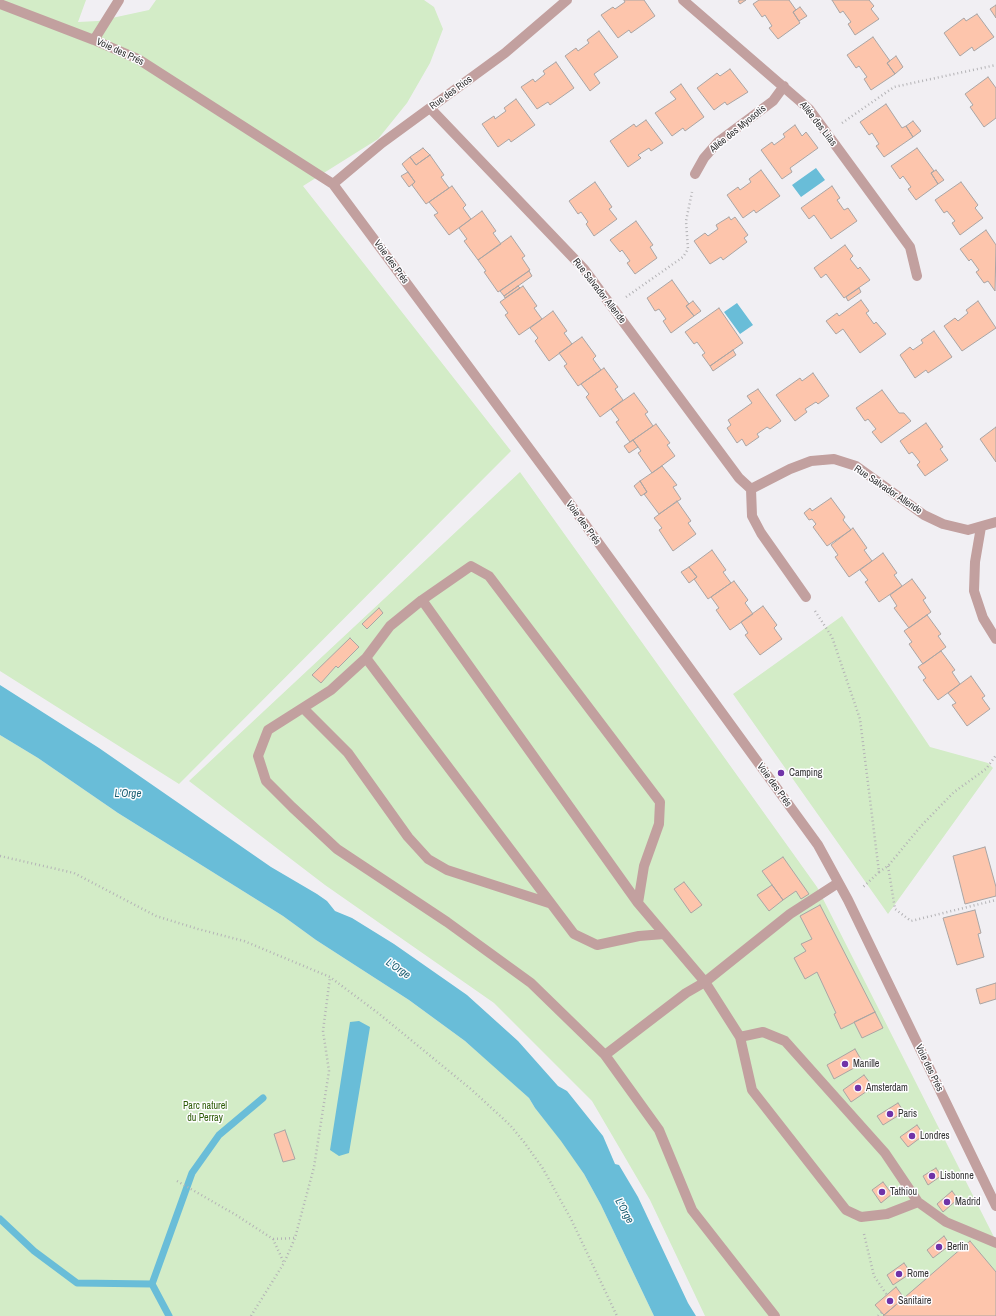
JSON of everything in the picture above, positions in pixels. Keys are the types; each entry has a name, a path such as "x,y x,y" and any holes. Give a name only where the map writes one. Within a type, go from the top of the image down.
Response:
{"street":[{"path":"94,40 119,0"},
{"name":"Rue des Rios","path":"334,184 382,143 505,53 567,0"},
{"name":"Allée des Lilas","path":"683,0 784,86 808,109 910,247 917,276"},
{"name":"Voie des Prés","path":"0,4 94,40 138,59 334,184 558,488 809,833 838,883 996,1206"},
{"name":"Allée des Myosotis","path":"696,174 704,158 718,142 774,101 784,86"},
{"name":"Rue Salvador Allende","path":"430,108 584,269 739,478 751,489 790,469 811,461 834,459 856,466 924,515 944,524 968,530 996,522"},
{"path":"751,489 752,516 761,533 806,597"},
{"path":"981,526 975,562 974,591 983,618 996,639"},
{"path":"638,903 644,866 659,824 660,802 489,576 471,566 422,600 390,626 366,658 331,690 268,730 258,756 266,781 337,849 447,922 531,983 605,1055 660,1130 692,1210 775,1316"},
{"path":"422,600 638,903 706,982 740,1037 752,1090 846,1210 861,1217 887,1214 918,1202"},
{"path":"366,658 549,903 574,934 597,945 639,936 664,934"},
{"path":"303,708 348,753 408,837 428,860 447,870 549,903"},
{"path":"605,1055 686,993 706,982 790,914 838,883"},
{"path":"740,1037 763,1032 785,1041 885,1153 918,1202 946,1222 996,1243"}],"path":[{"path":"826,133 894,87 996,65"},
{"path":"612,307 683,258 688,249 686,222 696,174"},
{"path":"806,597 832,637 860,719 879,872"},
{"path":"860,889 888,866 954,792 986,769 996,755"},
{"path":"0,856 74,873 156,916 244,941 330,977 431,1054 510,1125 542,1167 557,1193 617,1316"},
{"path":"888,866 894,909 911,921 996,900"},
{"path":"251,1316 284,1263 295,1238 314,1167 329,1071 323,1031 330,977"},
{"path":"177,1181 236,1215 272,1239 284,1263"},
{"path":"861,1217 867,1252 874,1276 887,1295"},
{"path":"272,1239 295,1238"},
{"path":"878,1316 882,1312"}],"green space":[{"path":"0,0 86,0 78,22 98,21 149,10 156,0 424,0 434,7 443,29 430,63 407,103 378,139 303,186 511,451 179,784 0,671"},
{"path":"520,472 817,887 996,1241 996,1316 705,1316 650,1200 592,1101 494,1003 325,885 189,781"},
{"path":"842,616 930,747 988,763 993,768 888,914 733,694"},
{"name":"Parc naturel du Perray","path":"0,735 38,758 118,813 283,916 316,940 409,1000 465,1041 495,1067 529,1098 535,1108 562,1141 584,1174 601,1205 654,1316 0,1316"}],"water":[{"path":"816,168 825,180 801,197 792,185"},
{"path":"737,303 753,325 740,334 724,312"},
{"name":"L'Orge","path":"0,685 99,748 271,867 317,894 327,901 335,911 352,918 394,944 467,995 518,1041 558,1086 567,1091 603,1136 615,1164 619,1165 638,1197 688,1303 696,1316 654,1316 601,1205 584,1174 529,1098 465,1041 409,1000 316,940 283,916 118,813 38,758 0,735"},
{"path":"359,1021 370,1027 349,1153 339,1156 330,1150 350,1022"}],"building":[{"path":"624,0 644,0 655,16 631,33 629,30 618,38 601,15 613,7 615,9 625,2"},
{"path":"746,0 740,4 738,1"},
{"path":"759,0 789,0 796,10 793,12 800,23 778,39 769,28 772,26 765,15 762,17 753,4"},
{"path":"832,0 869,0 874,6 871,9 879,19 855,35 848,24 851,22 843,11 840,13"},
{"path":"996,5 996,18 990,9"},
{"path":"800,7 807,16 799,21 793,12"},
{"path":"977,14 994,37 974,51 972,47 960,56 944,33 964,18 966,21"},
{"path":"599,31 618,57 594,74 600,83 590,91 565,56 576,48 578,51 589,43 587,40"},
{"path":"873,37 890,61 887,63 895,74 871,90 864,79 867,77 859,66 856,68 847,55"},
{"path":"896,56 903,67 895,74 887,63"},
{"path":"556,62 574,88 550,105 548,102 537,109 521,87 533,79 535,82 545,74 543,71"},
{"path":"730,69 748,92 727,105 725,102 714,110 697,88 717,73 720,76"},
{"path":"988,77 996,88 996,118 984,127 970,107 973,105 965,94"},
{"path":"681,84 704,117 685,131 683,128 672,136 655,113 676,99 670,92"},
{"path":"516,99 535,125 511,142 509,139 498,147 482,124 494,116 495,119 506,111 504,108"},
{"path":"886,104 902,128 906,126 913,137 884,157 876,146 879,144 872,133 869,135 860,122"},
{"path":"646,120 663,143 651,151 649,148 638,155 641,158 628,167 610,141 634,124 636,127"},
{"path":"913,121 921,131 913,137 906,126"},
{"path":"795,125 802,136 806,132 818,148 790,168 792,172 782,179 761,150 772,142 774,145 785,137 783,134"},
{"path":"423,148 430,155 416,165 410,157"},
{"path":"917,148 934,171 931,173 938,184 916,200 908,189 911,187 903,176 900,179 891,166"},
{"path":"430,155 444,175 441,177 449,188 426,204 412,185 415,182 402,164 410,157 416,165"},
{"path":"761,170 780,196 756,213 754,210 743,218 727,195 738,187 740,190 751,182 749,179"},
{"path":"936,170 944,180 938,184 931,173"},
{"path":"408,172 415,182 409,187 401,176"},
{"path":"595,182 612,207 609,209 617,219 594,236 586,224 588,222 581,212 578,214 569,201"},
{"path":"961,182 978,205 975,208 983,218 960,235 952,223 955,221 947,211 944,213 935,200"},
{"path":"452,186 466,205 463,208 471,219 449,235 434,215 438,213 429,202"},
{"path":"832,186 840,198 837,200 844,210 848,208 857,221 831,239 814,215 809,219 801,208"},
{"path":"482,211 496,231 493,233 501,244 478,260 464,241 467,239 459,228"},
{"path":"729,217 731,220 735,217 748,235 744,238 747,242 723,260 721,257 710,264 694,241 705,233 708,236 718,229 716,225"},
{"path":"636,221 653,245 650,247 657,258 635,274 627,263 630,261 622,250 620,252 610,240"},
{"path":"986,230 996,245 995,291 988,281 984,283 976,272 979,270 971,259 969,261 960,249"},
{"path":"511,236 525,256 522,258 530,270 498,292 484,272 486,271 478,260"},
{"path":"845,245 853,256 850,259 858,269 860,267 870,280 844,298 826,274 821,278 814,268"},
{"path":"529,271 532,276 504,296 500,291"},
{"path":"672,280 689,304 686,306 694,316 671,333 663,321 666,319 659,309 655,311 647,298"},
{"path":"518,286 520,288 505,298 504,296"},
{"path":"523,286 537,306 534,308 542,319 519,335 505,315 508,313 500,302"},
{"path":"859,288 861,292 848,301 846,297"},
{"path":"861,300 869,311 866,313 874,324 876,322 886,334 860,353 843,329 836,334 826,321 837,313 839,316"},
{"path":"693,301 701,311 694,316 686,306"},
{"path":"978,301 996,328 962,351 944,326 955,318 958,321 968,313 966,310"},
{"path":"719,308 743,343 710,366 702,355 705,353 697,342 694,344 685,332"},
{"path":"553,311 567,331 564,333 572,344 549,361 535,341 538,338 530,328"},
{"path":"934,331 952,357 928,373 926,370 915,378 900,355 910,347 913,350 923,343 921,340"},
{"path":"582,337 596,356 593,359 601,370 578,386 564,366 567,364 559,353"},
{"path":"733,350 736,355 713,371 710,366"},
{"path":"604,368 618,387 615,389 623,400 600,417 586,397 589,394 581,384"},
{"path":"813,373 829,396 818,404 816,402 805,409 807,412 795,421 776,395 800,378 802,381"},
{"path":"758,389 781,421 770,429 767,427 757,434 759,437 746,446 742,439 737,443 727,428 731,425 728,420 752,403 747,396"},
{"path":"882,390 899,413 904,413 911,421 881,443 872,432 876,429 868,419 865,421 856,408"},
{"path":"634,393 648,412 645,414 653,426 630,442 616,422 619,420 611,409"},
{"path":"926,423 943,447 940,449 948,460 925,476 917,465 920,462 912,452 909,454 900,441"},
{"path":"656,424 670,443 667,445 675,456 652,473 638,453 641,451 633,440"},
{"path":"996,427 996,462 980,439"},
{"path":"633,440 638,447 629,453 624,446"},
{"path":"662,466 677,485 673,487 681,499 659,514 644,494 647,492 640,481"},
{"path":"640,481 647,492 641,496 634,486"},
{"path":"831,498 845,517 843,520 851,530 827,546 813,527 816,524 812,519 809,520 804,513 810,508 812,511"},
{"path":"677,501 691,521 688,523 696,534 673,551 659,530 662,528 654,518"},
{"path":"853,528 867,548 864,550 872,561 849,577 835,557 838,555 831,545"},
{"path":"712,550 726,570 723,572 731,583 708,599 694,579 697,577 689,567"},
{"path":"883,553 897,573 894,575 902,586 879,602 865,582 868,580 860,570"},
{"path":"689,567 697,577 689,583 681,572"},
{"path":"912,579 926,598 923,600 931,612 909,628 894,608 897,606 890,595"},
{"path":"734,581 748,600 745,603 753,614 730,630 716,610 719,608 711,597"},
{"path":"763,606 777,625 774,628 782,639 760,655 745,635 748,633 741,622"},
{"path":"379,608 383,613 367,629 362,624"},
{"path":"927,615 941,634 938,636 946,647 923,664 909,644 912,642 904,631"},
{"path":"350,638 359,647 338,668 336,666 321,683 312,675"},
{"path":"941,651 955,670 952,672 960,684 938,700 923,680 926,678 918,667"},
{"path":"971,676 985,696 982,698 990,709 967,726 952,705 956,703 948,693"},
{"path":"985,847 996,887 996,896 965,904 953,856"},
{"path":"783,857 809,894 801,899 796,891 783,900 762,871"},
{"path":"684,882 702,905 691,913 674,889"},
{"path":"772,885 783,900 769,911 757,895"},
{"path":"820,905 875,1012 841,1029 834,1014 836,1013 817,972 805,979 794,958 806,951 801,944 812,939 800,916"},
{"path":"975,910 981,933 978,934 984,957 957,965 943,918"},
{"path":"996,983 996,999 980,1004 976,989"},
{"path":"875,1012 883,1028 862,1038 854,1022"},
{"name":"Manille","path":"855,1049 863,1063 834,1079 827,1065"},
{"name":"Amsterdam","path":"864,1075 873,1087 851,1102 843,1090"},
{"name":"Paris","path":"898,1103 904,1112 883,1125 877,1116"},
{"name":"Londres","path":"917,1125 924,1135 908,1147 900,1137"},
{"path":"285,1130 295,1159 283,1162 274,1134"},
{"name":"Lisbonne","path":"936,1168 941,1176 928,1185 923,1176"},
{"name":"Tathiou","path":"883,1182 892,1194 881,1203 872,1190"},
{"name":"Madrid","path":"952,1191 958,1199 943,1212 937,1204"},
{"name":"Berlin","path":"944,1236 950,1245 933,1258 927,1250"},
{"path":"970,1241 996,1272 996,1316 883,1316"},
{"name":"Rome","path":"904,1263 911,1273 893,1285 887,1275"},
{"name":"Sanitaire","path":"896,1287 904,1298 884,1315 875,1305"}],"waterway":[{"path":"152,1284 192,1173 219,1135 263,1098"},
{"path":"0,1219 34,1251 77,1283 152,1284 169,1316"}],"place":[{"name":"Camping","path":"781,773"},
{"name":"Manille","path":"845,1064"},
{"name":"Amsterdam","path":"858,1088"},
{"name":"Paris","path":"890,1114"},
{"name":"Londres","path":"912,1136"},
{"name":"Lisbonne","path":"932,1176"},
{"name":"Tathiou","path":"882,1192"},
{"name":"Madrid","path":"947,1202"},
{"name":"Berlin","path":"939,1247"},
{"name":"Rome","path":"899,1274"},
{"name":"Sanitaire","path":"890,1301"}]}
